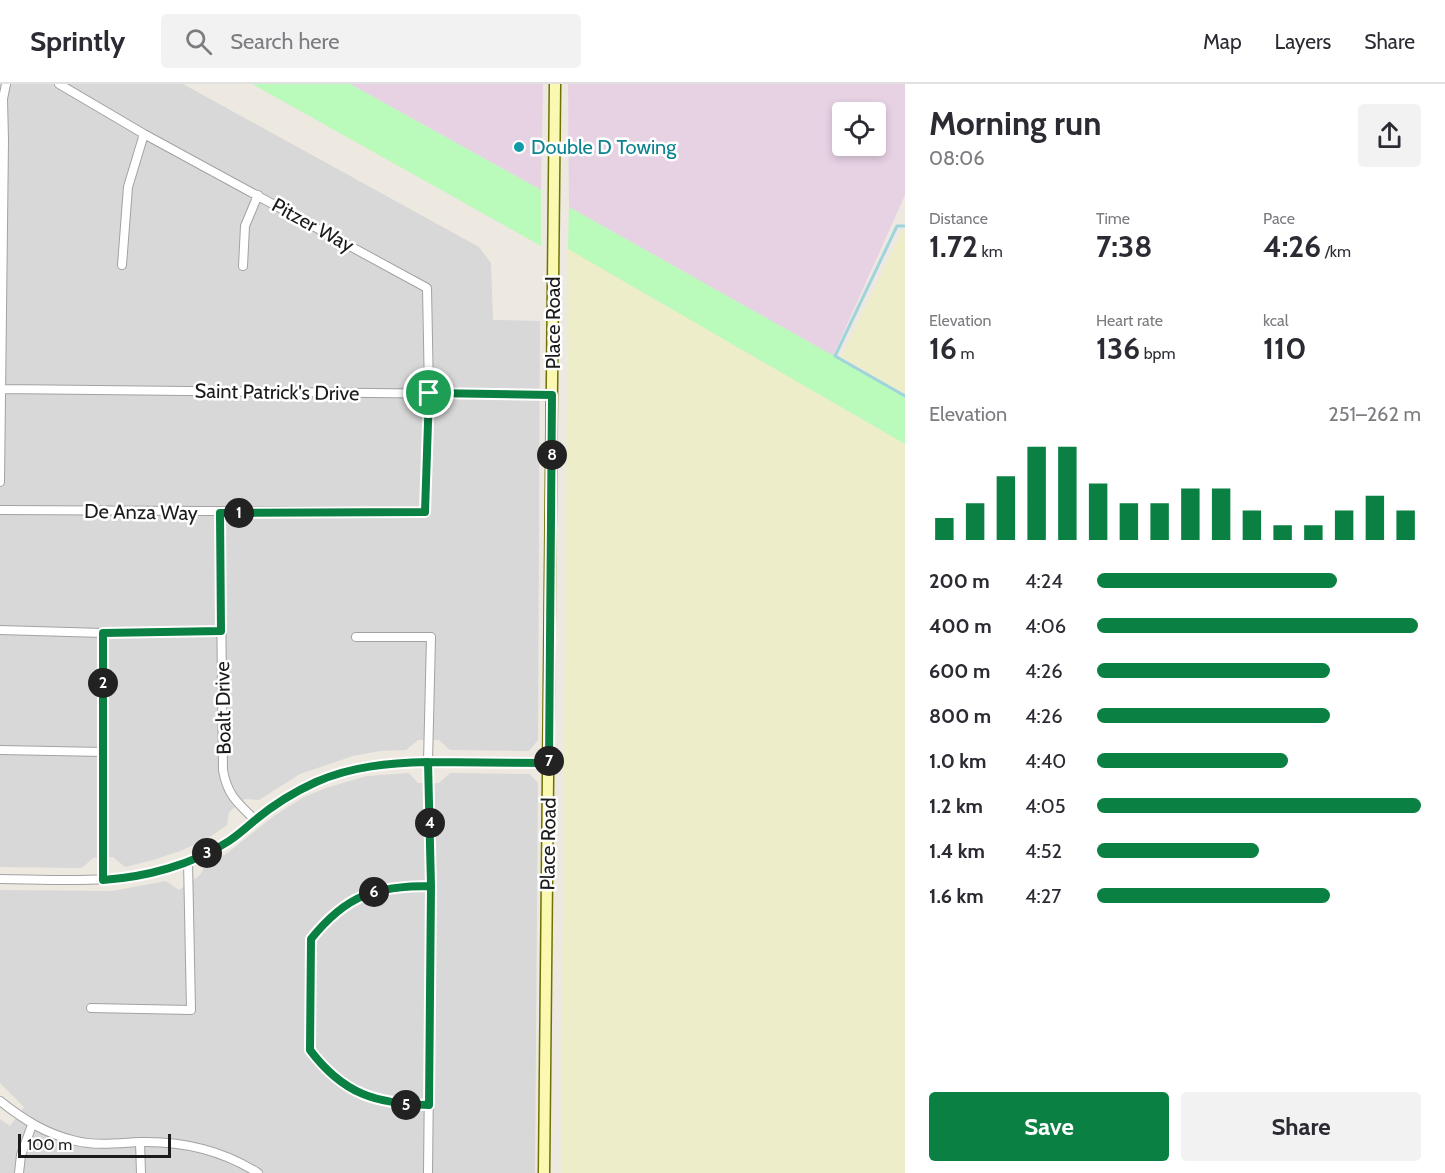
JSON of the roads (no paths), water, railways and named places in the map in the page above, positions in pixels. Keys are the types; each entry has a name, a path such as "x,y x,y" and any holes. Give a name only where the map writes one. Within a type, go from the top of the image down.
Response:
{"street":[{"path":"0,482 3,389 2,140 3,99 6,84"},
{"name":"Pitzer Way","path":"59,84 144,134 427,288 429,448 425,512"},
{"name":"Place Road","path":"544,1173 555,84"},
{"path":"122,265 128,187 144,134"},
{"path":"243,266 245,226 258,195"},
{"name":"Saint Patrick's Drive","path":"3,389 552,395"},
{"name":"De Anza Way","path":"0,510 220,513 425,512"},
{"name":"Boalt Drive","path":"220,513 223,770 232,797 255,820"},
{"path":"0,630 103,633 221,631"},
{"path":"103,633 103,880"},
{"path":"356,637 430,637 428,762 431,886 428,1173"},
{"path":"0,750 104,752"},
{"path":"0,879 103,880 147,874 188,861 218,848 298,791 338,774 378,765 428,762 549,763"},
{"path":"92,1008 191,1010 188,861"},
{"path":"429,1105 395,1104 363,1096 347,1087 321,1065 310,1050 311,939 337,911 365,895 400,886 431,886"},
{"path":"0,1101 32,1125 55,1135 86,1143 140,1142 197,1146 228,1156 258,1173"},
{"path":"19,1173 21,1155 32,1125"},
{"path":"140,1142 141,1173"}],"waterway":[{"path":"905,226 897,226 835,356 905,396"}],"place":[{"name":"Double D Towing","path":"519,147"}]}
